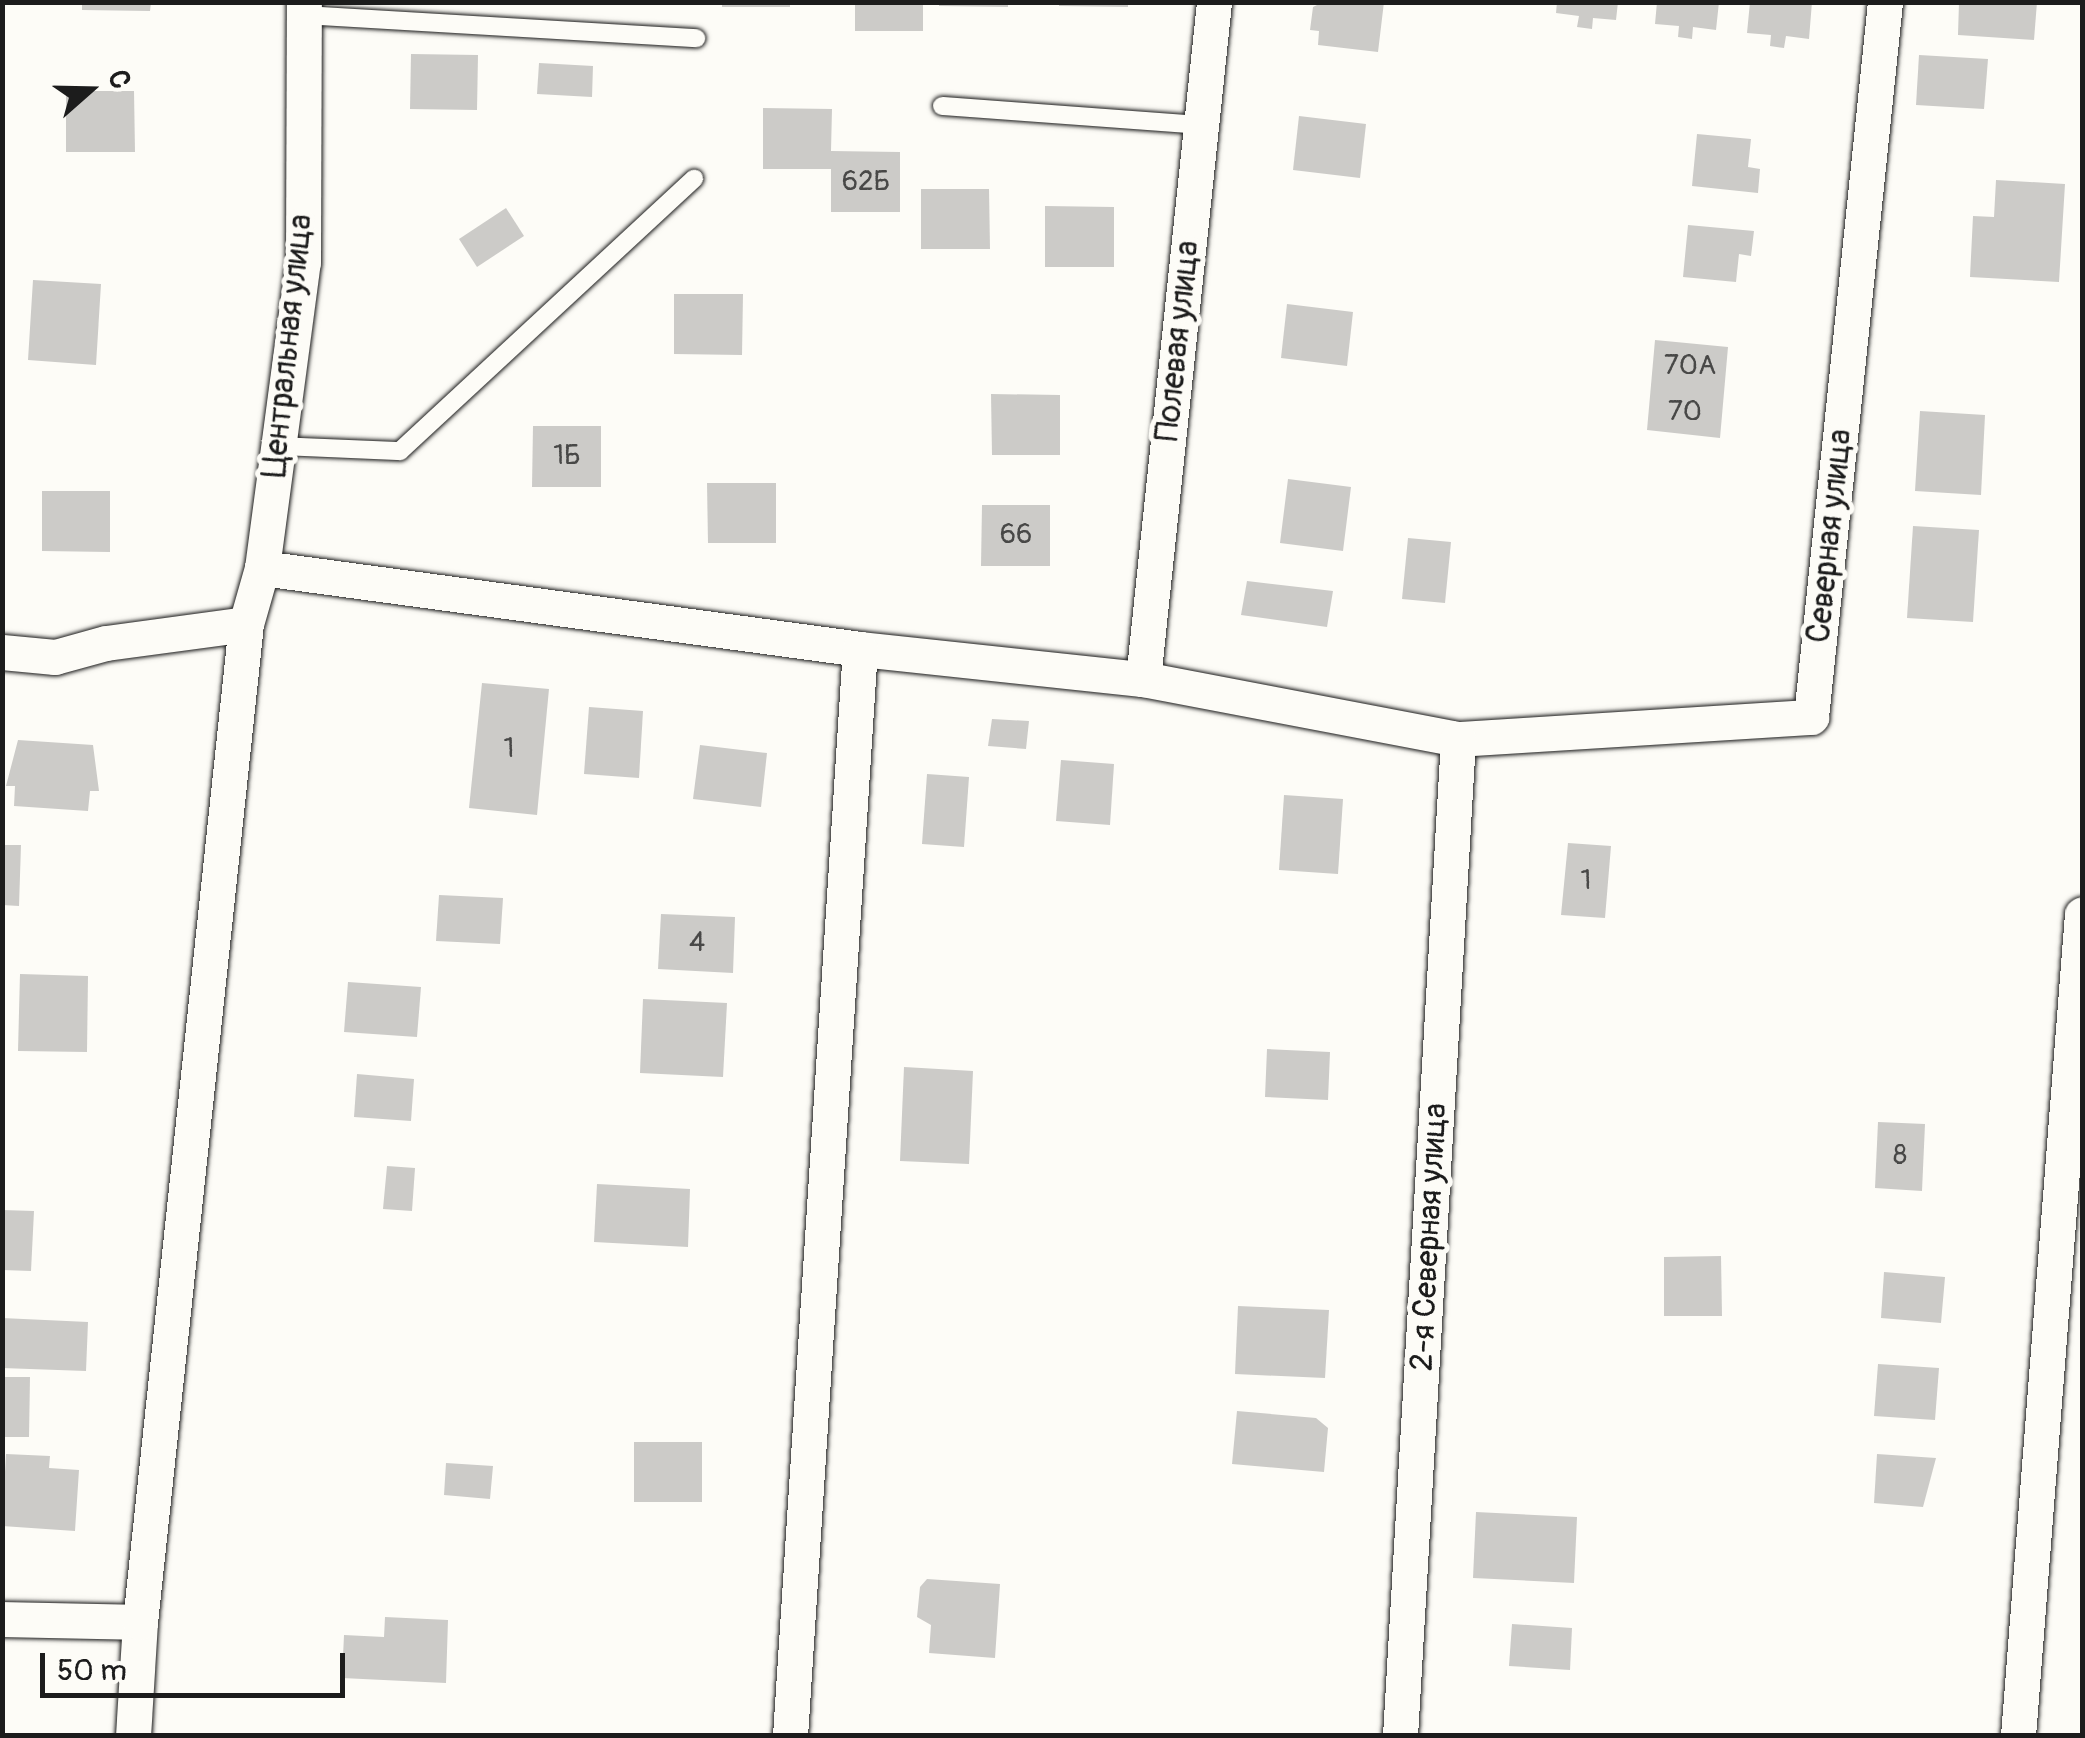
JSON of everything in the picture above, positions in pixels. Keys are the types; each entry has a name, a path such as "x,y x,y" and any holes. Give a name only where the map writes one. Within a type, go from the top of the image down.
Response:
{"street":[{"name":"Полевая улица","path":"1143,679 1214,2"},
{"name":"Северная улица","path":"1458,739 1811,717 1885,2"},
{"name":"Центральная улица","path":"134,1736 140,1622 246,624 262,568 303,262 304,9"},
{"path":"262,568 860,649 1143,679 1458,739"},
{"path":"2,652 55,657 106,643 246,624"},
{"path":"790,1736 860,649"},
{"name":"2-я Северная улица","path":"1400,1736 1458,739"},
{"path":"2018,1736 2082,914"},
{"path":"2,1620 140,1622"}],"lane":[{"path":"304,9 696,38"},
{"path":"942,106 1200,125"},
{"path":"279,446 400,451 694,179"}],"building":[{"path":"82,2 151,2 150,11 82,10"},
{"path":"722,2 790,2 790,7 722,7"},
{"path":"855,2 923,2 923,31 855,31"},
{"path":"939,2 1008,2 1008,7 939,6"},
{"path":"1059,2 1128,2 1128,7 1059,6"},
{"path":"1323,2 1384,2 1378,52 1318,45 1319,31 1310,30 1313,7"},
{"path":"1557,2 1618,2 1616,20 1593,18 1592,29 1577,27 1579,16 1556,13"},
{"path":"1657,2 1719,2 1716,30 1693,27 1692,39 1678,37 1679,26 1655,24"},
{"path":"1750,2 1812,2 1809,39 1786,36 1784,48 1770,46 1771,35 1747,33"},
{"path":"1959,2 2037,2 2034,40 1958,35"},
{"path":"411,54 478,55 477,110 410,109"},
{"path":"1919,55 1988,59 1984,109 1916,105"},
{"path":"539,63 593,66 592,97 537,94"},
{"path":"66,91 134,91 135,152 66,152"},
{"path":"763,108 832,109 831,151 900,152 900,212 831,212 831,169 763,169"},
{"path":"1299,116 1366,124 1360,178 1293,170"},
{"path":"1697,134 1751,139 1748,167 1760,169 1758,193 1692,186"},
{"path":"1996,180 2065,184 2059,282 1970,277 1973,216 1994,217"},
{"path":"921,189 989,189 990,249 921,249"},
{"path":"1045,206 1114,207 1114,267 1045,267"},
{"path":"506,208 524,236 477,267 459,239"},
{"path":"1688,225 1754,231 1751,256 1739,254 1736,282 1683,277"},
{"path":"33,280 101,284 96,365 28,360"},
{"path":"674,294 743,294 742,355 674,354"},
{"path":"1287,304 1353,312 1347,366 1281,358"},
{"path":"1655,340 1728,347 1720,438 1647,430"},
{"path":"991,394 1060,395 1060,455 992,455"},
{"path":"1920,411 1985,415 1981,495 1915,491"},
{"path":"533,426 601,426 601,487 532,487"},
{"path":"1288,479 1351,487 1343,551 1280,543"},
{"path":"707,483 776,483 776,543 708,543"},
{"path":"42,491 110,491 110,552 42,551"},
{"path":"982,505 1050,505 1050,566 981,566"},
{"path":"1913,526 1979,530 1973,622 1907,618"},
{"path":"1408,538 1451,542 1445,603 1402,599"},
{"path":"1247,581 1333,591 1327,627 1241,615"},
{"path":"482,683 549,689 537,815 469,808"},
{"path":"589,707 643,711 639,778 584,774"},
{"path":"992,719 1029,721 1026,749 988,746"},
{"path":"18,740 93,745 99,791 90,791 88,811 14,806 15,786 6,786"},
{"path":"700,745 767,753 761,807 693,799"},
{"path":"1061,760 1114,764 1110,825 1056,821"},
{"path":"927,774 969,777 964,847 922,844"},
{"path":"1284,795 1343,799 1338,874 1279,870"},
{"path":"1568,843 1611,846 1605,918 1561,915"},
{"path":"2,845 21,845 19,906 2,905"},
{"path":"439,895 503,898 500,944 436,941"},
{"path":"661,914 735,917 733,973 658,969"},
{"path":"20,974 88,976 87,1052 18,1051"},
{"path":"348,982 421,987 417,1037 344,1032"},
{"path":"643,999 727,1003 723,1077 640,1073"},
{"path":"1267,1049 1330,1052 1328,1100 1265,1097"},
{"path":"904,1067 973,1071 969,1164 900,1161"},
{"path":"357,1074 414,1079 411,1121 354,1117"},
{"path":"1878,1122 1925,1124 1922,1191 1875,1188"},
{"path":"387,1166 415,1168 412,1211 383,1209"},
{"path":"597,1184 690,1189 688,1247 594,1242"},
{"path":"2,1210 34,1211 31,1271 2,1270"},
{"path":"1721,1256 1722,1316 1664,1316 1664,1257"},
{"path":"1884,1272 1945,1277 1941,1323 1881,1318"},
{"path":"1238,1306 1329,1310 1325,1378 1235,1374"},
{"path":"2,1318 88,1322 86,1371 2,1368"},
{"path":"1878,1364 1939,1368 1935,1420 1874,1416"},
{"path":"2,1377 30,1377 29,1437 2,1437"},
{"path":"1237,1411 1316,1418 1328,1428 1324,1472 1232,1464"},
{"path":"634,1442 702,1442 702,1502 634,1502"},
{"path":"6,1454 50,1456 49,1468 79,1470 75,1531 2,1526"},
{"path":"1877,1454 1936,1458 1923,1507 1874,1503"},
{"path":"446,1463 493,1466 490,1499 444,1495"},
{"path":"1476,1512 1577,1517 1574,1583 1473,1578"},
{"path":"927,1579 1000,1584 995,1658 929,1653 931,1625 917,1617 920,1587"},
{"path":"385,1617 448,1620 446,1683 342,1678 344,1635 384,1637"},
{"path":"1512,1624 1572,1628 1570,1670 1509,1666"}]}
